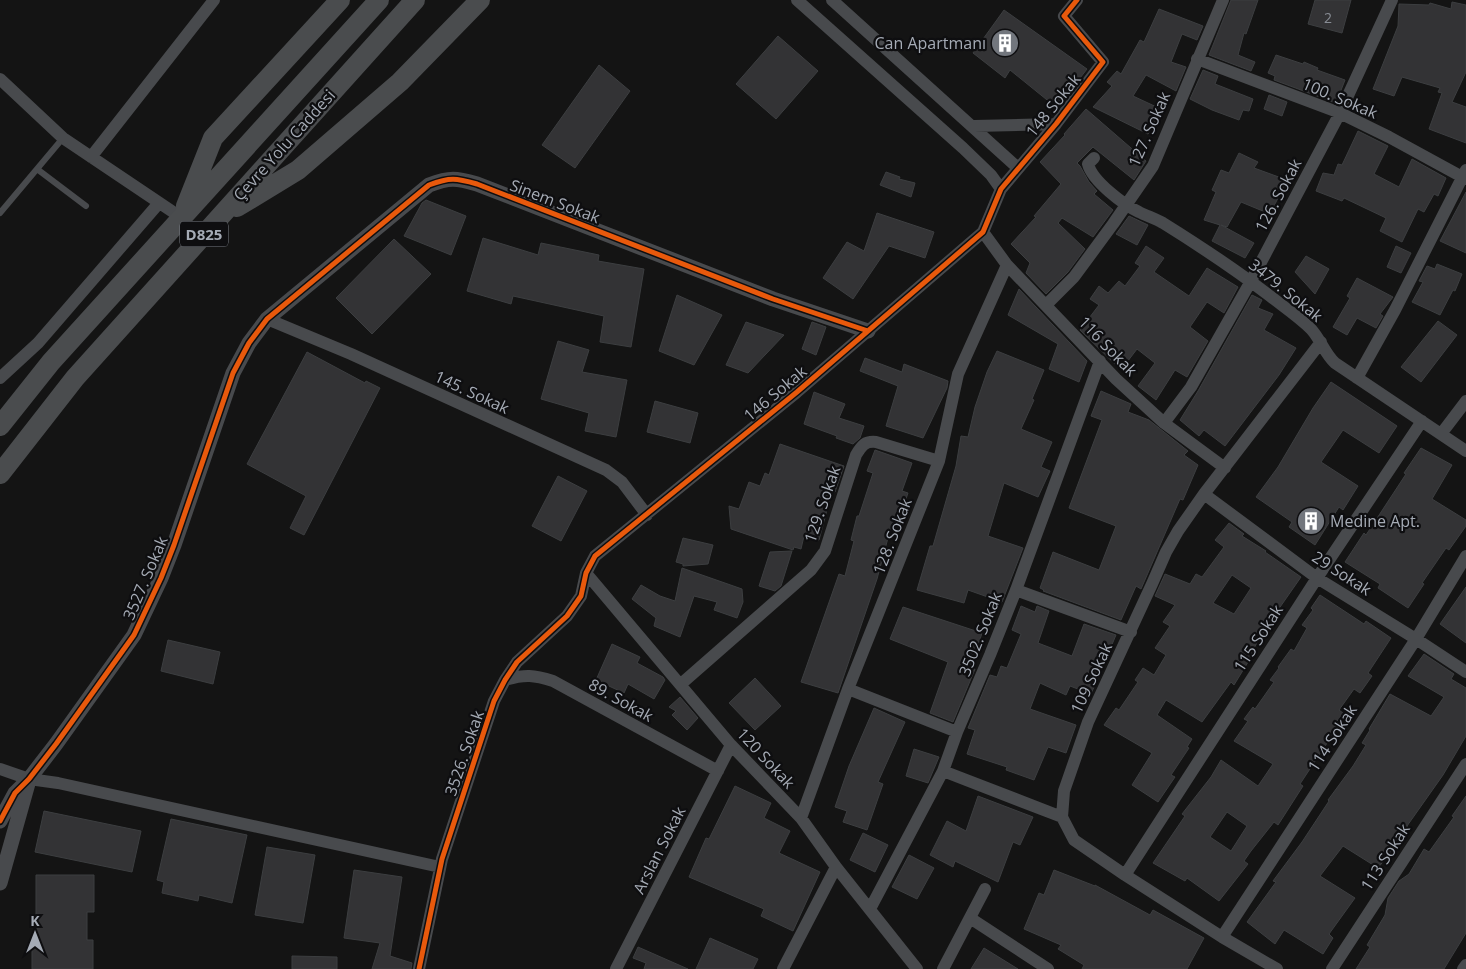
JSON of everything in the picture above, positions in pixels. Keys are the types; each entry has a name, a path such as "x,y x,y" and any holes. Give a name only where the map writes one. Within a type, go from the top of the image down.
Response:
{"highway":[{"path":"182,218 214,138 340,0"},
{"name":"Çevre Yolu Caddesi","path":"0,426 51,362 380,0"},
{"name":"Çevre Yolu Caddesi","path":"0,474 75,378 415,0"},
{"path":"218,218 298,170 400,82 480,0"}],"street":[{"path":"91,158 214,0"},
{"path":"797,0 963,148 991,175 1001,189"},
{"path":"832,0 974,126 1018,168"},
{"name":"148 Sokak","path":"983,232 1001,189 1056,124 1103,62 1064,16 1077,0"},
{"name":"127. Sokak","path":"1046,305 1074,277 1153,166 1223,0"},
{"name":"126. Sokak","path":"1164,423 1191,386 1251,281 1340,114 1392,0"},
{"name":"100. Sokak","path":"1197,59 1340,114 1389,136 1465,175"},
{"path":"0,79 63,138 182,218"},
{"path":"974,126 1056,124"},
{"name":"3479. Sokak","path":"1094,158 1088,164 1090,171 1126,204 1138,212 1162,222 1251,281 1312,330 1327,351 1329,358 1466,451"},
{"path":"1357,378 1395,310 1465,175"},
{"name":"Sinem Sokak","path":"267,319 429,185 444,179 461,180 477,184 774,299 868,331"},
{"path":"0,378 38,343 159,203"},
{"name":"116 Sokak","path":"983,232 1007,265 1116,379 1164,423 1225,468"},
{"name":"146 Sokak","path":"586,573 595,556 868,331 983,232"},
{"name":"128. Sokak","path":"800,818 848,689 939,461 958,374 1007,265"},
{"name":"145. Sokak","path":"267,319 351,354 606,470 622,482 647,515"},
{"name":"3527. Sokak","path":"0,822 15,793 29,779 92,696 134,635 161,578 174,544 232,373 248,343 267,319"},
{"name":"109 Sokak","path":"1062,817 1064,791 1088,722 1131,632 1166,552 1204,494 1320,342"},
{"name":"3502. Sokak","path":"870,909 943,771 957,732 1016,590 1100,362"},
{"path":"1441,434 1466,401"},
{"name":"115 Sokak","path":"1124,875 1317,578 1422,421"},
{"name":"129. Sokak","path":"681,684 810,570 825,551 856,455 862,445 868,441 876,442 939,461"},
{"name":"29 Sokak","path":"1204,494 1317,578 1466,672"},
{"name":"114 Sokak","path":"1222,937 1416,639 1466,556"},
{"name":"120 Sokak","path":"586,573 681,684 731,746 800,818 916,969"},
{"name":"3526. Sokak","path":"418,969 440,867 494,702 517,662 567,616 581,596 586,573"},
{"path":"1016,590 1131,632"},
{"name":"89. Sokak","path":"505,680 520,676 535,676 554,681 718,771"},
{"path":"848,689 957,732"},
{"name":"Arslan Sokak","path":"616,969 731,746"},
{"name":"113 Sokak","path":"1332,969 1466,764"},
{"path":"0,769 29,779 58,783 440,867"},
{"path":"943,771 1062,817 1074,840 1124,875 1276,969"},
{"name":"3527. Sokak","path":"0,883 29,779"},
{"path":"783,969 836,867"},
{"path":"942,969 985,888"},
{"path":"970,918 1048,969"},
{"path":"1463,969 1466,965"}],"lane":[{"path":"0,213 63,138"},
{"path":"36,169 86,206"}],"building":[{"path":"1231,0 1258,0 1246,34 1244,33 1238,55 1255,62 1251,71 1209,55"},
{"path":"1315,0 1351,0 1342,33 1308,24"},
{"path":"1452,2 1466,5 1466,72 1452,102 1466,107 1466,143 1429,129 1442,93 1438,92 1440,88 1402,77 1394,96 1373,89 1398,26 1399,4 1429,5 1430,3 1451,9"},
{"path":"1159,9 1203,26 1197,40 1182,34 1171,62 1186,67 1176,91 1146,75 1133,96 1163,110 1148,134 1093,107 1112,86 1107,82 1117,71 1121,74 1140,40 1144,42"},
{"path":"1004,10 1087,69 1057,108 1010,70 1005,78 973,53"},
{"path":"778,36 818,71 776,119 736,84"},
{"path":"1276,55 1303,64 1304,62 1318,68 1317,70 1345,80 1336,103 1274,80 1275,76 1268,73"},
{"path":"599,65 630,91 575,168 542,145"},
{"path":"1203,70 1218,76 1215,84 1253,99 1249,111 1243,110 1239,120 1190,99"},
{"path":"1269,95 1287,102 1282,116 1264,109"},
{"path":"1086,109 1146,161 1134,180 1093,147 1077,163 1097,191 1094,194 1113,210 1093,237 1062,218 1058,223 1085,249 1068,272 1046,294 1026,273 1030,263 1011,244 1036,217 1034,216 1061,184 1040,162"},
{"path":"1358,131 1388,146 1374,174 1399,187 1412,159 1446,178 1438,196 1434,194 1424,212 1418,209 1402,242 1380,231 1386,218 1344,198 1342,201 1316,191 1323,173 1334,175 1338,164 1342,165"},
{"path":"1239,153 1258,162 1254,168 1287,180 1270,214 1241,202 1227,227 1221,225 1254,243 1245,258 1212,241 1220,225 1204,220 1216,192 1212,190 1221,170 1229,173"},
{"path":"886,172 900,177 899,179 915,183 911,197 880,185"},
{"path":"1466,192 1466,253 1440,241"},
{"path":"426,200 466,216 451,255 404,236 422,203"},
{"path":"877,213 934,232 925,258 889,246 853,299 823,278 847,242 864,251"},
{"path":"1129,216 1148,225 1137,245 1116,234"},
{"path":"483,238 538,255 541,243 599,255 598,261 644,269 631,347 600,342 604,316 513,296 511,304 467,291"},
{"path":"394,239 431,274 372,334 336,298"},
{"path":"1146,246 1164,258 1154,272 1189,296 1207,268 1238,287 1224,313 1207,302 1190,327 1208,341 1187,377 1175,370 1156,400 1138,386 1155,363 1137,349 1121,370 1080,330 1099,305 1090,299 1099,286 1108,293 1119,281 1125,286 1140,266 1135,263"},
{"path":"1396,246 1411,253 1401,273 1387,267"},
{"path":"1306,256 1329,269 1315,294 1295,272"},
{"path":"1437,264 1462,274 1455,291 1453,290 1440,315 1412,302 1423,282 1419,281 1427,266 1435,269"},
{"path":"1357,278 1393,297 1380,314 1383,316 1376,328 1357,318 1347,335 1333,327 1350,298 1347,296"},
{"path":"1019,289 1087,361 1079,382 1049,369 1058,344 1008,315"},
{"path":"677,295 722,315 694,365 659,351"},
{"path":"1252,295 1262,300 1258,308 1273,314 1264,330 1296,348 1279,375 1225,446 1204,430 1199,436 1180,420"},
{"path":"1438,321 1457,335 1421,382 1401,367"},
{"path":"746,322 784,335 748,373 726,365"},
{"path":"812,322 826,327 816,355 802,349"},
{"path":"558,341 589,350 582,372 627,380 616,437 585,431 589,413 541,399"},
{"path":"997,351 1044,370 1032,399 1034,400 1021,429 1052,442 1041,467 1050,471 1038,497 1004,483 988,536 1023,548 1002,602 968,590 964,603 917,590 930,546 933,546 956,466 961,436 968,437 975,407 987,372"},
{"path":"307,352 365,383 366,381 380,388 304,535 290,528 306,496 247,464"},
{"path":"865,358 902,372 904,364 948,381 947,388 923,438 886,426 898,386 860,371"},
{"path":"1331,382 1397,426 1379,453 1343,430 1321,462 1358,486 1343,510 1339,507 1315,545 1289,527 1292,522 1256,497 1278,467 1313,408"},
{"path":"1101,391 1131,404 1128,412 1149,420 1188,451 1184,455 1198,465 1183,500 1180,499 1141,589 1136,586 1121,620 1043,591 1040,588 1053,552 1099,570 1116,526 1069,508 1102,420 1091,416"},
{"path":"814,392 845,404 839,418 864,426 860,438 853,444 804,424"},
{"path":"655,401 698,413 690,443 647,432"},
{"path":"780,444 844,466 835,492 832,491 819,540 804,536 801,549 794,547 793,550 731,529 729,506 739,509 749,482 760,486 765,473 769,475"},
{"path":"1421,448 1452,465 1432,499 1466,520 1466,526 1449,550 1446,548 1422,583 1424,584 1408,608 1378,588 1380,584 1345,562 1364,533 1366,535"},
{"path":"875,450 912,463 902,491 908,493 897,525 892,523 877,579 838,693 801,682 839,574 845,576 854,541 851,540 857,516 859,516 873,473 867,471"},
{"path":"558,476 587,491 561,541 532,526"},
{"path":"1229,523 1244,534 1242,536 1301,577 1254,648 1256,649 1234,685 1231,682 1202,722 1166,700 1157,715 1192,739 1187,747 1189,748 1171,775 1175,777 1158,802 1132,785 1152,753 1104,725 1116,708 1119,710 1138,682 1135,680 1143,668 1154,675 1166,655 1155,648 1170,626 1163,622 1175,605 1155,596 1165,574 1190,584 1196,574 1202,577 1224,547 1215,540","holes":["1232,575 1251,588 1234,614 1213,603"]},
{"path":"683,538 713,545 708,564 683,566 683,564 676,562"},
{"path":"792,551 781,586 775,591 759,586 770,552"},
{"path":"682,568 742,589 743,602 737,618 714,610 717,602 694,596 680,637 654,626 656,618 632,599 641,585 660,596 675,601"},
{"path":"1466,587 1466,643 1440,624"},
{"path":"1320,595 1364,624 1366,621 1391,638 1368,673 1372,676 1360,693 1354,689 1339,710 1343,713 1334,725 1337,728 1300,784 1303,786 1278,825 1274,822 1251,851 1244,861 1248,864 1219,901 1187,878 1185,881 1153,863 1185,816 1182,814 1211,777 1221,760 1258,786 1273,764 1234,741 1248,721 1244,719 1253,707 1255,709 1274,682 1270,680 1278,667 1291,649 1294,651 1307,628 1302,625 1313,610 1311,608","holes":["1227,812 1247,826 1231,851 1210,837"]},
{"path":"1021,606 1035,612 1037,606 1049,611 1038,643 1072,656 1084,624 1116,635 1091,694 1070,686 1066,695 1040,683 1030,709 1076,725 1066,753 1048,747 1034,780 1006,770 1007,767 967,754 975,730 968,728 990,675 997,677 1001,666 1007,668 1021,634 1012,630"},
{"path":"903,607 982,633 971,668 975,669 953,722 930,713 948,662 890,639"},
{"path":"168,640 220,652 213,684 161,671"},
{"path":"612,644 640,657 637,663 663,677 665,680 654,699 628,684 624,693 596,680"},
{"path":"1424,654 1454,674 1451,679 1466,688 1466,736 1443,775 1396,845 1378,868 1343,846 1320,876 1355,898 1329,934 1333,938 1323,954 1284,930 1275,944 1247,922 1276,882 1273,881 1302,842 1328,800 1353,766 1366,745 1362,743 1369,729 1390,694 1431,716 1444,697 1408,676"},
{"path":"755,678 781,706 755,730 729,703"},
{"path":"680,697 698,718 687,730 672,715 676,711 669,707"},
{"path":"874,708 905,722 878,782 883,784 867,830 843,822 847,811 835,807 849,766"},
{"path":"914,749 939,757 928,783 906,776"},
{"path":"735,786 771,803 764,818 790,831 779,853 820,872 793,931 761,916 764,909 689,877 706,838 709,839"},
{"path":"978,796 1033,817 1020,845 1013,842 998,882 955,861 953,867 930,855 947,821 966,831"},
{"path":"1466,796 1466,933 1444,969 1356,969 1370,947 1367,945 1385,915 1388,898 1399,881 1409,874 1424,849 1429,852 1454,817 1452,816"},
{"path":"44,811 141,831 132,872 35,852"},
{"path":"171,819 247,835 232,903 199,895 198,901 162,893 164,882 157,880"},
{"path":"863,833 888,845 875,872 850,860"},
{"path":"267,847 315,855 303,923 255,915"},
{"path":"909,855 934,868 917,899 892,887"},
{"path":"354,870 402,877 390,956 412,963 411,969 372,969 380,943 344,938"},
{"path":"1054,870 1095,885 1150,915 1153,910 1204,938 1187,969 1082,969 1084,965 1058,949 1061,945 1024,929 1039,893 1044,895"},
{"path":"36,875 94,875 94,912 87,912 87,940 93,940 93,969 32,969 32,940 36,940"},
{"path":"710,938 758,959 753,969 696,969"},
{"path":"638,947 688,969 644,969 646,963 633,958"},
{"path":"984,948 1018,969 971,969"},
{"path":"292,956 337,957 337,969 292,969"}],"cycle path":[{"path":"419,969 442,859 494,701 517,662 567,616 581,596 586,573 595,556 797,392 983,232 1001,189 1056,124 1103,62 1064,16 1077,0"},
{"path":"0,821 15,793 29,779 56,744 134,635 161,578 174,545 233,373 249,343 267,319 429,185 453,179 477,184 773,299 868,331"}],"place":[{"name":"Can Apartmanı","path":"1005,43"},
{"name":"Medine Apt.","path":"1311,521"}]}
